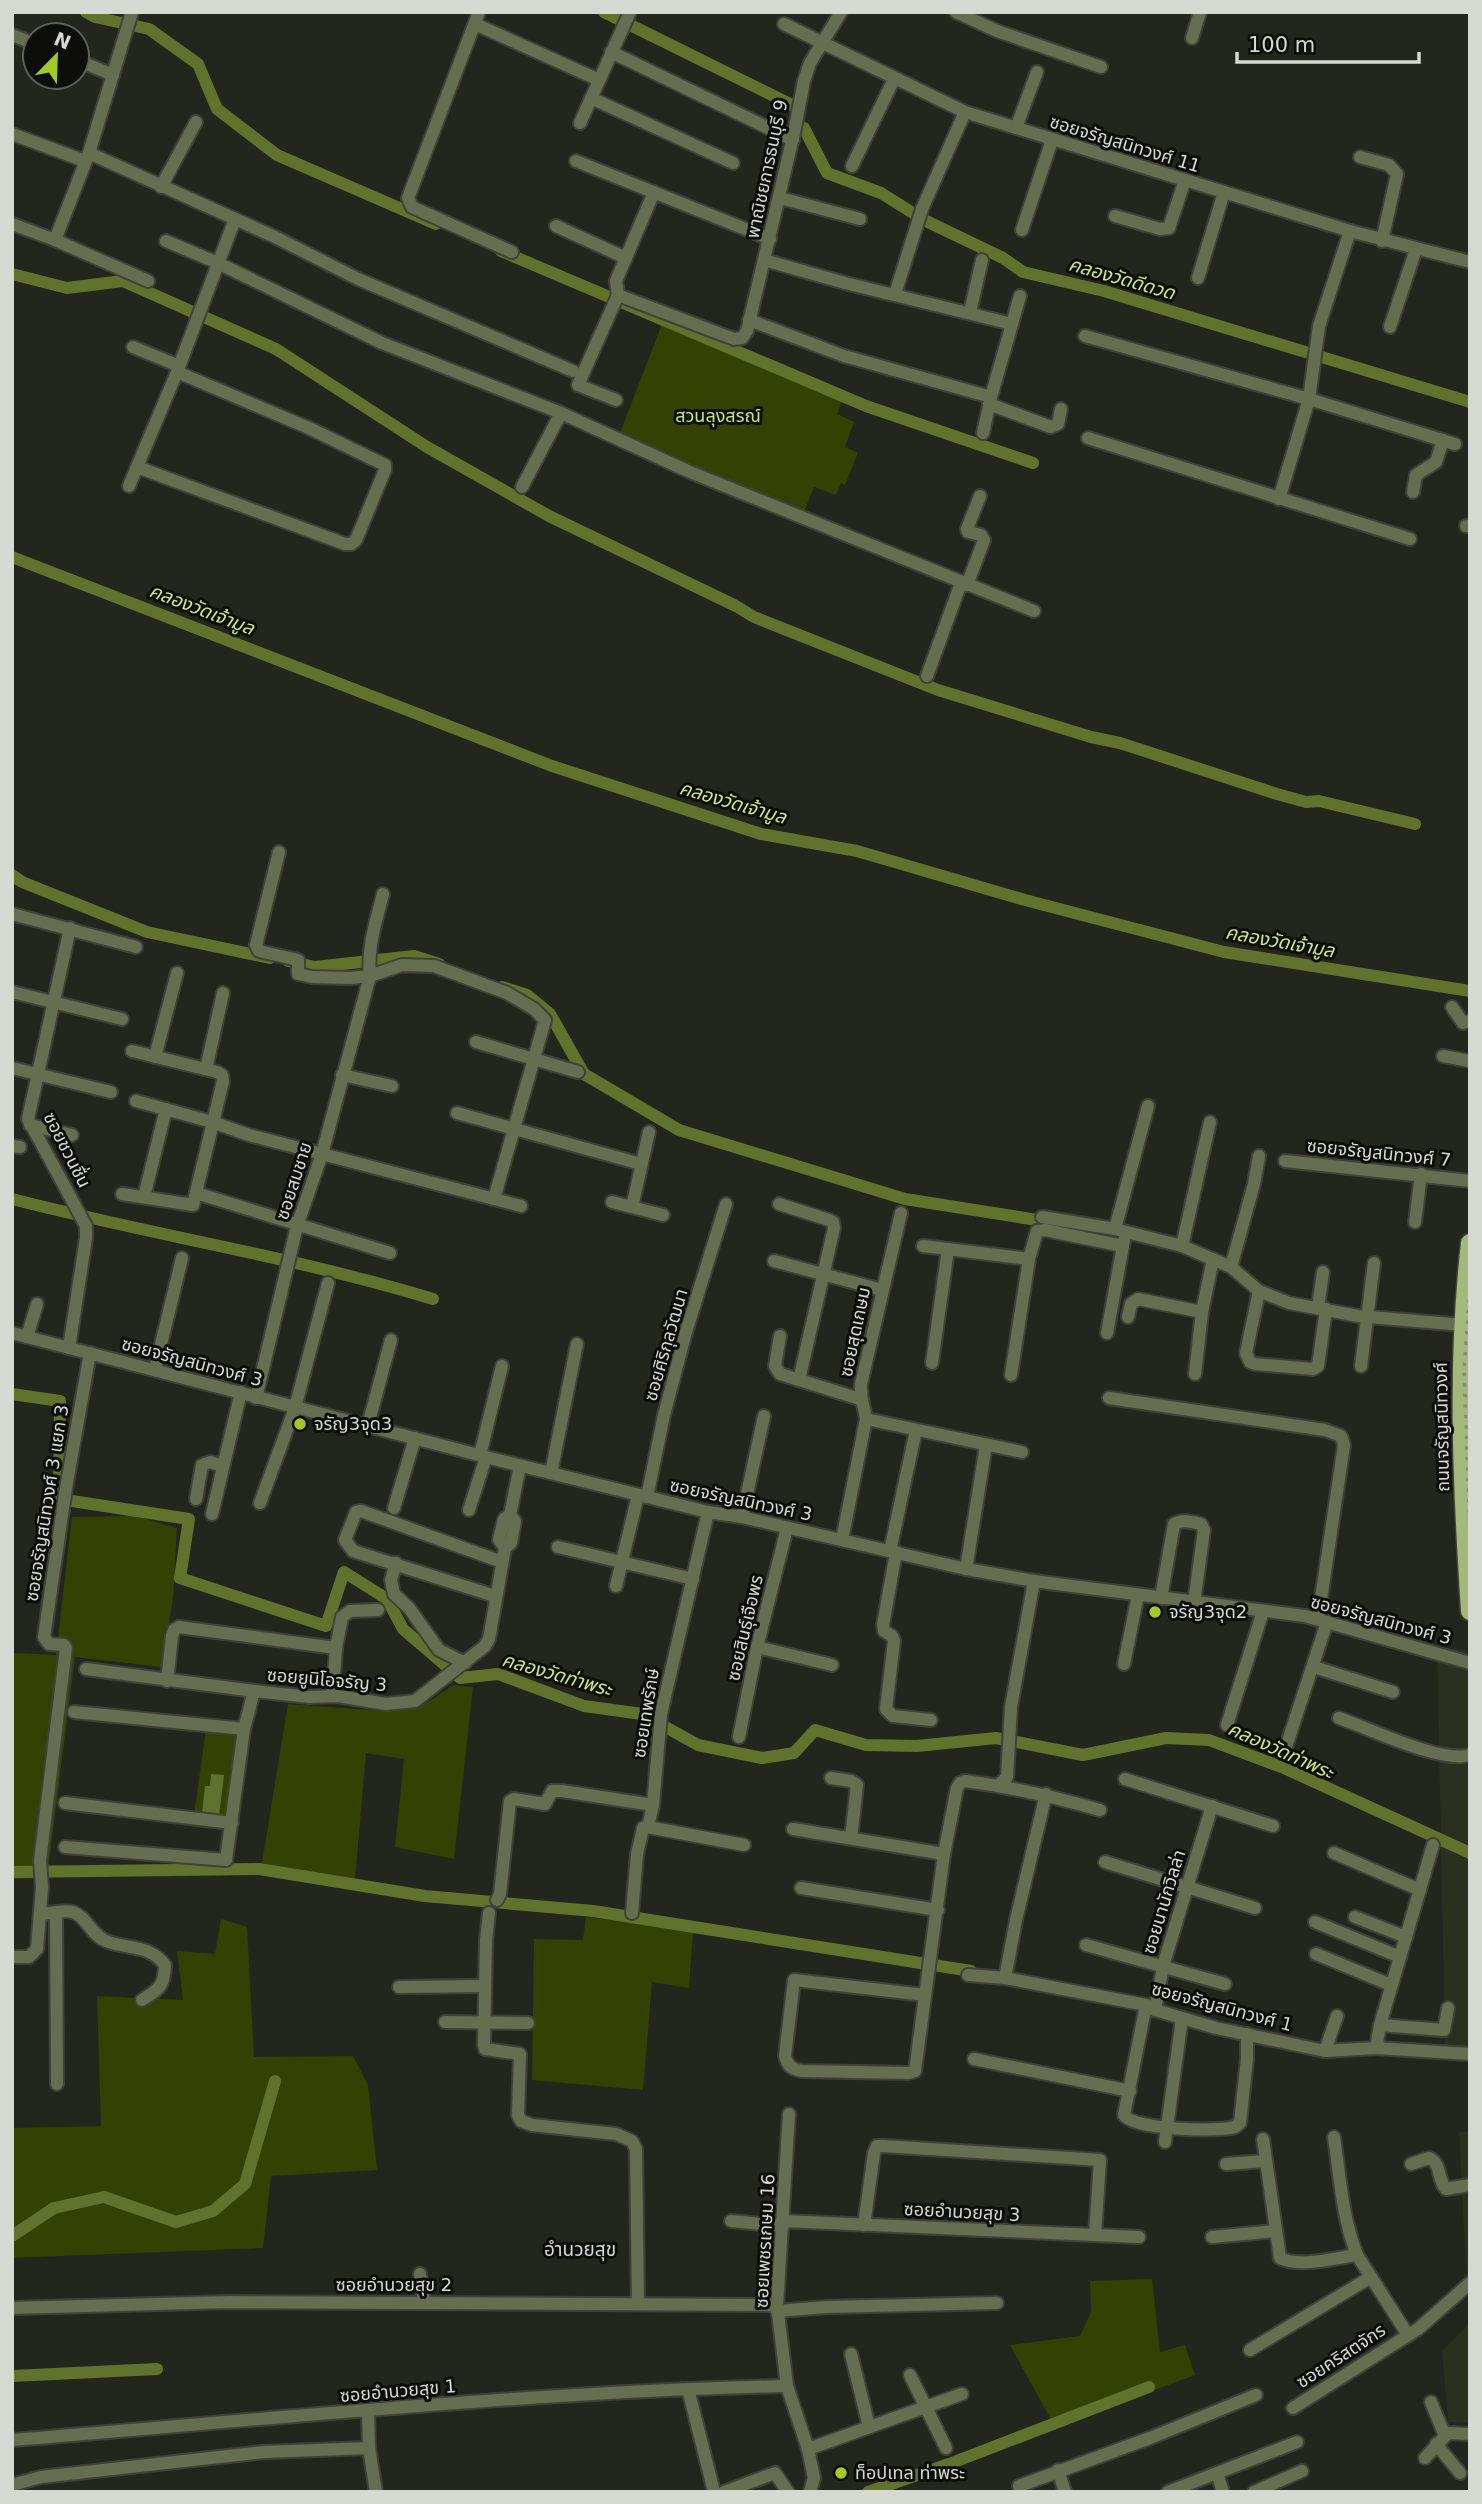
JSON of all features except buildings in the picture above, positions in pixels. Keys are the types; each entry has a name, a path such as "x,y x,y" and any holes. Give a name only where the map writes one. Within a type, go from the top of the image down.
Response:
{"main road":[{"name":"ถนนจรัญสนิทวงศ์","path":"1470,1243 1464,1294 1461,1436 1470,1611"}],"street":[{"path":"55,240 87,157 132,12"},
{"name":"พาณิชยการธนบุรี 9","path":"616,300 734,340 742,338 770,239 804,81 810,63 841,12"},
{"path":"956,12 997,30 1101,66"},
{"path":"1192,38 1200,12"},
{"path":"580,123 629,15"},
{"path":"512,252 412,207 408,198 477,18 599,80"},
{"name":"ซอยจรัญสนิทวงศ์ 11","path":"784,24 965,112 1382,241 1470,262"},
{"path":"611,52 793,140"},
{"path":"91,66 113,75"},
{"path":"1016,128 1037,72"},
{"path":"852,166 894,79"},
{"path":"591,98 733,163"},
{"path":"895,294 916,224 965,112"},
{"path":"161,187 196,122"},
{"path":"12,134 87,157 161,187 235,219 358,279 573,371"},
{"path":"1022,230 1052,140"},
{"path":"1360,157 1389,165 1397,174 1382,241"},
{"path":"576,161 770,239"},
{"path":"1115,216 1160,229 1169,228 1185,180"},
{"path":"616,400 578,385 616,300 616,281 654,192"},
{"path":"1198,278 1224,192"},
{"path":"779,198 860,219"},
{"path":"129,486 178,369 235,219"},
{"path":"12,224 148,281"},
{"path":"556,226 626,258"},
{"path":"1279,499 1309,399 1319,326 1350,231"},
{"path":"166,242 218,263 382,343 561,413 690,472 1034,611"},
{"path":"1390,327 1416,249"},
{"path":"764,260 1012,324"},
{"path":"970,312 982,260"},
{"path":"983,433 1020,296"},
{"path":"749,320 844,356 990,401 1051,426 1058,424 1061,409"},
{"path":"1085,336 1309,399 1449,442 1436,462 1416,475 1413,492"},
{"path":"133,347 385,465 385,470 356,540 345,544 137,467"},
{"path":"522,487 561,413"},
{"path":"1088,438 1410,538"},
{"path":"927,676 984,540 967,529 980,496"},
{"path":"279,852 256,945 259,951 298,967 300,976 312,977 402,965 434,966 507,993 534,1009 545,1020 494,1199"},
{"name":"ซอยสมชาย","path":"256,1398 297,1226 322,1154 369,970 383,894"},
{"path":"12,914 136,947"},
{"name":"ซอยชวนชื่น","path":"69,1348 86,1226 30,1125 29,1111 70,928"},
{"path":"155,1057 177,973"},
{"path":"12,992 122,1019"},
{"path":"206,1069 223,993"},
{"path":"1452,1007 1460,1021 1470,1021"},
{"path":"476,1042 578,1072"},
{"path":"122,1194 193,1205 222,1075 132,1051"},
{"path":"1443,1056 1470,1061"},
{"path":"12,1068 111,1092"},
{"path":"342,1075 392,1086"},
{"path":"136,1101 249,1135 521,1206"},
{"path":"1107,1333 1121,1236 1149,1106"},
{"path":"144,1197 166,1109"},
{"path":"457,1113 641,1164"},
{"path":"1182,1247 1210,1122"},
{"path":"30,1125 72,1135"},
{"path":"632,1207 649,1132"},
{"path":"1231,1267 1259,1156"},
{"name":"ซอยจรัญสนิทวงศ์ 7","path":"1285,1161 1470,1181"},
{"path":"1415,1222 1421,1174"},
{"path":"196,1193 390,1253"},
{"path":"612,1202 663,1215"},
{"name":"ซอยศิริกุลวัฒนา","path":"616,1586 686,1332 726,1204"},
{"path":"779,1205 833,1222 835,1228 799,1380"},
{"name":"ซอยสุดเกษม","path":"842,1540 866,1419 865,1407 860,1399 901,1213"},
{"path":"1042,1217 1182,1247 1231,1267 1259,1290 1289,1303 1368,1317 1463,1325"},
{"path":"1012,1375 1029,1259 1037,1231 1121,1236"},
{"path":"923,1246 1029,1259"},
{"path":"933,1363 948,1249"},
{"path":"155,1369 182,1258"},
{"path":"1195,1374 1202,1312 1213,1259"},
{"path":"774,1261 882,1290"},
{"path":"1362,1366 1374,1263"},
{"path":"1259,1290 1246,1353 1250,1362 1313,1369 1318,1366 1323,1272"},
{"path":"260,1503 295,1408 328,1283"},
{"path":"1128,1317 1131,1304 1143,1298 1202,1312"},
{"path":"27,1337 37,1304"},
{"name":"ซอยจรัญสนิทวงศ์ 3","path":"12,1333 520,1466 708,1512 742,1517 966,1569 1323,1621 1470,1663"},
{"path":"780,1336 776,1370 780,1374 860,1399"},
{"path":"368,1425 391,1340"},
{"path":"551,1473 577,1344"},
{"name":"ซอยจรัญสนิทวงศ์ 3 แยก 3","path":"12,1957 29,1956 37,1949 42,1881 40,1861 66,1648 64,1645 49,1644 44,1637 65,1488 90,1353"},
{"path":"469,1510 502,1366"},
{"path":"212,1514 241,1392"},
{"path":"1109,1398 1335,1432 1341,1436 1344,1445 1323,1621 1314,1667 1284,1753"},
{"path":"742,1517 764,1416"},
{"path":"866,1419 1022,1452"},
{"path":"916,1430 893,1551 883,1625 894,1641 886,1709 893,1716 931,1720"},
{"path":"394,1508 415,1438"},
{"path":"966,1569 986,1445"},
{"path":"196,1499 202,1465 210,1462 223,1466"},
{"name":"ซอยยูนิโอจรัญ 3","path":"65,1847 224,1861 227,1859 244,1728 254,1691 317,1698 338,1696 386,1704 415,1701 485,1646 489,1639 505,1548 499,1540 503,1519 510,1515 520,1466"},
{"path":"495,1596 353,1551 345,1540 356,1511 361,1511 502,1562"},
{"name":"ซอยเทพรักษ์","path":"632,1913 637,1854 653,1805 661,1714 708,1512"},
{"path":"1161,1598 1174,1524 1179,1521 1194,1522 1201,1524 1204,1530 1194,1603"},
{"name":"ซอยสินธุ์เจือพร","path":"739,1737 757,1647 787,1528"},
{"path":"558,1547 692,1579"},
{"path":"396,1563 391,1580 394,1594 409,1608 439,1650 462,1665"},
{"path":"999,1785 1007,1777 1008,1732 1034,1581"},
{"path":"1124,1664 1138,1595"},
{"path":"338,1696 333,1690 341,1621 345,1613 378,1610"},
{"path":"1227,1725 1263,1611"},
{"path":"167,1681 172,1636 174,1630 180,1627 336,1648"},
{"path":"757,1647 832,1665"},
{"path":"1314,1667 1393,1692"},
{"path":"86,1669 254,1691"},
{"path":"74,1712 244,1728"},
{"path":"1339,1718 1431,1752 1462,1757 1470,1755"},
{"path":"831,1778 851,1781 858,1785 851,1838"},
{"path":"1125,1779 1273,1826"},
{"path":"925,1995 794,1980 785,2056 790,2068 802,2071 915,2071 944,1854 960,1783 965,1781 999,1785 1046,1794 1100,1810"},
{"path":"497,1899 500,1894 510,1801 514,1799 545,1804 552,1791 562,1791 653,1805"},
{"path":"1005,1978 1046,1794"},
{"path":"65,1802 232,1823"},
{"name":"ซอยนานักวิลล่า","path":"1166,2127 1127,2120 1124,2115 1150,2007 1212,1806"},
{"path":"648,1826 744,1845"},
{"path":"793,1829 944,1854"},
{"path":"1376,2048 1391,1985 1433,1845"},
{"path":"1334,1853 1420,1891"},
{"path":"1105,1863 1255,1908"},
{"path":"801,1888 938,1909"},
{"path":"40,1914 68,1911 76,1913 95,1935 105,1941 156,1954 166,1965 164,1982 142,2000"},
{"path":"56,1913 57,2084"},
{"path":"489,1913 485,2049 520,2054 518,2115 521,2121 532,2125 616,2134 632,2141 636,2149 638,2304"},
{"path":"1355,1917 1406,1937"},
{"path":"1315,1922 1400,1957"},
{"path":"1086,1945 1225,1984"},
{"path":"1316,1954 1391,1985"},
{"name":"ซอยจรัญสนิทวงศ์ 1","path":"968,1975 1005,1978 1150,2007 1182,2018 1325,2051 1376,2048 1470,2054"},
{"path":"400,1987 485,1986"},
{"path":"1380,2025 1444,2030 1448,2008"},
{"path":"1325,2051 1337,2016"},
{"path":"1165,2142 1182,2018"},
{"path":"445,2022 528,2024"},
{"path":"1166,2127 1231,2129 1238,2125 1247,2059 1247,2034"},
{"path":"974,2059 1130,2091"},
{"name":"ซอยเพชรเกษม 16","path":"789,2113 777,2308 787,2386 808,2449 814,2478 810,2492"},
{"name":"ซอยคริสตจักร","path":"1334,2137 1345,2223 1357,2255 1408,2335"},
{"path":"1263,2139 1280,2258 1288,2262 1357,2255"},
{"path":"864,2225 873,2152 877,2146 1100,2160 1095,2235"},
{"path":"1411,2164 1429,2158 1437,2164 1441,2185 1446,2189 1470,2185"},
{"path":"1226,2164 1265,2161"},
{"name":"ซอยอำนวยสุข 3","path":"731,2221 1139,2237"},
{"path":"1212,2237 1276,2231"},
{"path":"420,2274 424,2302"},
{"path":"1250,2350 1371,2277"},
{"name":"ซอยคริสตจักร","path":"1293,2408 1418,2329 1470,2283"},
{"name":"ซอยอำนวยสุข 2","path":"12,2308 230,2302 638,2304 777,2308 997,2303"},
{"path":"851,2354 869,2427"},
{"path":"910,2375 946,2448"},
{"name":"ซอยอำนวยสุข 1","path":"12,2440 489,2400 787,2386"},
{"path":"688,2389 714,2492"},
{"path":"808,2449 962,2394"},
{"path":"1019,2486 1150,2438 1256,2395"},
{"path":"1431,2402 1441,2440 1460,2473"},
{"path":"368,2411 369,2448 376,2492"},
{"path":"1425,2458 1448,2433 1470,2434"},
{"path":"1168,2492 1297,2442"},
{"path":"12,2485 41,2477 264,2452 369,2448"},
{"path":"1058,2470 1065,2492"},
{"path":"1254,2492 1303,2471"},
{"path":"724,2492 775,2473 789,2492"},
{"path":"1217,2473 1223,2492"}],"shaded area":[{"path":"1437,1647 1467,1650 1470,1708 1470,2049 1445,2047"},
{"path":"211,1774 224,1775 219,1815 202,1813 205,1786 210,1786"},
{"path":"1470,2131 1470,2423 1448,2422 1442,2351 1469,2324 1459,2132"}],"green space":[{"name":"สวนลุงสรณ์","path":"662,324 842,400 837,414 854,422 845,447 858,453 845,485 841,483 836,495 814,487 802,517 618,438"},
{"path":"136,1516 177,1528 173,1598 162,1667 75,1657 47,1878 12,1879 12,1653 56,1655 72,1517"},
{"path":"453,1685 473,1687 454,1859 395,1847 404,1759 366,1753 355,1880 262,1863 288,1704 384,1711 430,1701"},
{"path":"206,1729 238,1733 227,1819 194,1815"},
{"path":"586,1917 693,1931 689,1988 652,1982 643,2090 532,2080 534,1939 583,1940"},
{"path":"221,1919 247,1927 254,2057 353,2056 368,2085 377,2170 271,2176 263,2248 12,2258 12,2128 101,2126 97,1996 183,2000 177,1951 215,1954"},
{"path":"1152,2279 1160,2352 1185,2345 1195,2375 1055,2427 1010,2345 1080,2336 1091,2312 1090,2281"}],"waterway":[{"path":"86,12 95,17 149,29 198,64 217,109 277,155 436,224"},
{"name":"คลองวัดดีดวด","path":"604,12 794,106"},
{"name":"คลองวัดดีดวด","path":"804,128 827,173 881,193 924,220 1003,258 1023,272 1104,291 1470,402"},
{"path":"501,251 866,406 1033,463"},
{"path":"12,274 67,288 123,281 276,349 427,447 549,516 754,617 938,690 1091,737 1120,743 1277,794 1415,824"},
{"name":"คลองวัดเจ้ามูล","path":"12,557 552,766 761,834 857,851 1025,900 1224,952 1470,991"},
{"path":"12,875 22,882 147,932 270,958"},
{"path":"288,961 315,967 414,956 439,964"},
{"path":"502,987 527,995 550,1014 584,1074 679,1130 905,1199 1050,1222"},
{"path":"12,1199 276,1258 433,1299"},
{"name":"คลองวัดท่าพระ","path":"12,1394 60,1401 59,1499 189,1519 180,1578 326,1626 344,1572 387,1599 403,1629 460,1678 498,1674 584,1706 642,1714 698,1745 762,1758 794,1753 815,1730 866,1745 917,1746 996,1738 1083,1755 1166,1738 1209,1740 1284,1768 1470,1853"},
{"path":"12,1872 259,1869 425,1896 593,1911 971,1971"},
{"path":"12,2236 54,2208 104,2197 176,2222 213,2211 245,2184 275,2081"},
{"path":"12,2376 157,2369"},
{"path":"868,2492 949,2464 1149,2387"}],"railway":[{"path":"1470,1289 1464,1369 1470,1531"}],"place":[{"name":"จรัญ3จุด3","path":"300,1424"},
{"name":"จรัญ3จุด2","path":"1155,1612"},
{"name":"ท็อปเทล ท่าพระ","path":"841,2473"}],"district":[{"name":"อำนวยสุข","path":"580,2249"}]}
